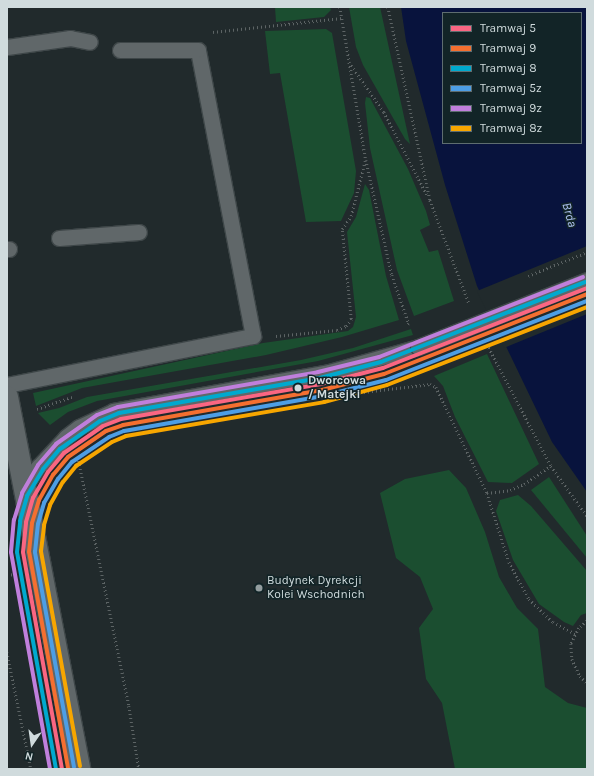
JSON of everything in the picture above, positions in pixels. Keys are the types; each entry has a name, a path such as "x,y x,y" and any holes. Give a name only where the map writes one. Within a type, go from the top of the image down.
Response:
{"street":[{"path":"7,397 15,496 80,769"}],"lane":[{"path":"7,47 70,38 90,42"},
{"path":"7,385 253,336 198,50 120,50"},
{"path":"59,238 139,232"},
{"path":"15,496 56,446 79,427 113,411 329,372 418,347 587,280"}],"path":[{"path":"340,7 366,160 392,275 409,324"},
{"path":"388,7 430,200"},
{"path":"198,50 210,32 342,18"},
{"path":"348,60 384,112 430,200 473,311"},
{"path":"253,336 269,337 337,330 346,326 351,319 342,230 351,216 366,160"},
{"path":"485,339 551,466 587,516"},
{"path":"356,393 430,384 436,386 487,493 509,562 529,599 553,622 576,634"},
{"path":"487,493 510,490 524,484 551,466"},
{"path":"82,473 129,706 138,769"},
{"path":"587,621 576,634 571,644 572,659 580,676 587,683"},
{"path":"7,652 31,769"}],"green space":[{"path":"275,7 330,7 331,10 324,17 276,22"},
{"path":"349,7 380,7 410,144 405,139 363,65 356,47"},
{"path":"326,29 332,33 356,171 354,193 341,221 306,222 280,73 270,74 265,31"},
{"path":"366,97 370,98 408,169 426,211 430,225 420,230 429,252 438,250 454,301 414,316 397,270 370,148 365,103"},
{"path":"365,184 369,190 386,276 399,320 342,337 266,355 82,388 36,406 33,393 263,343 348,331 353,327 356,317 347,232 356,217"},
{"path":"411,329 413,335 318,361 97,401 68,412 50,425 38,413 59,408 87,397 301,360 353,348"},
{"path":"487,354 539,464 512,483 488,482 455,417 443,386 434,376"},
{"path":"449,470 466,488 485,532 499,577 517,608 538,629 545,687 568,703 587,708 587,769 455,769 442,703 426,679 419,628 433,609 420,577 396,558 380,493 405,479"},
{"path":"549,477 587,536 587,558 531,490"},
{"path":"518,495 531,506 587,571 587,613 581,615 573,626 564,622 539,604 513,560 496,511 500,500"}],"water":[{"name":"Brda","path":"401,7 587,7 587,492 552,442 477,286 445,185 406,41"}],"pier":[{"path":"587,246 587,314 504,348 477,291"}],"tram line":[{"name":"9z","path":"50,769 11,552 14,520 22,493 38,465 56,444 97,415 118,407 318,372 379,357 583,277"},
{"name":"8","path":"56,769 17,552 20,521 27,496 43,469 60,449 100,421 119,413 320,378 381,362 585,282"},
{"name":"5","path":"62,769 23,552 26,522 33,498 48,472 64,453 103,426 121,419 321,384 383,368 587,288"},
{"name":"9","path":"68,768 29,552 32,523 39,500 53,475 68,457 106,431 123,425 322,390 384,374 587,294"},
{"name":"5z","path":"74,767 35,552 38,524 44,503 58,479 72,462 109,437 124,431 323,396 386,380 587,301"},
{"name":"8z","path":"80,766 41,551 44,525 50,505 63,482 76,466 112,442 126,436 324,402 387,385 587,307"}],"place":[{"name":"Dworcowa / Matejki","path":"298,388"},
{"name":"Budynek Dyrekcji Kolei Wschodnich","path":"259,588"}]}
